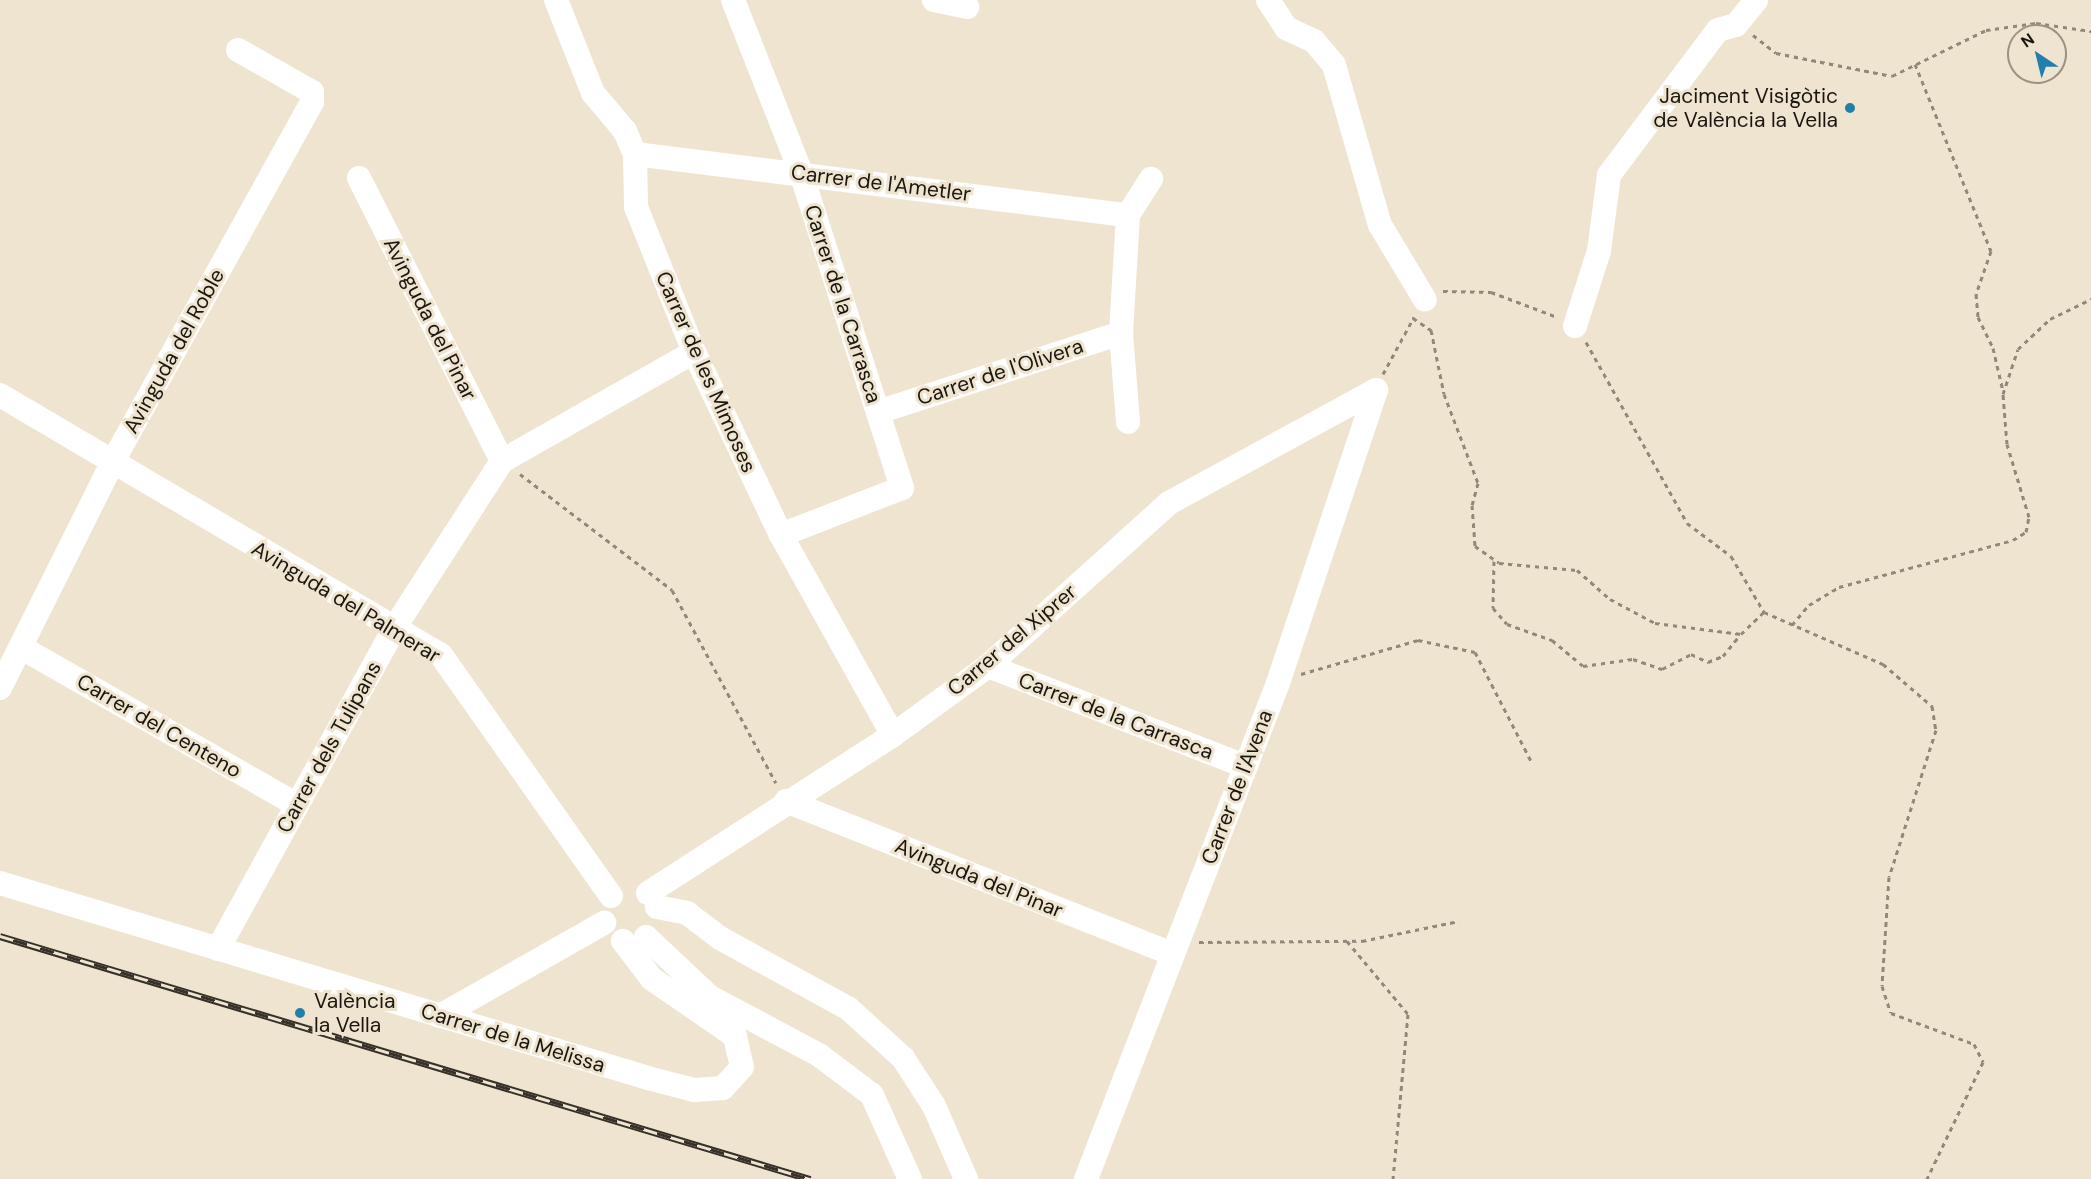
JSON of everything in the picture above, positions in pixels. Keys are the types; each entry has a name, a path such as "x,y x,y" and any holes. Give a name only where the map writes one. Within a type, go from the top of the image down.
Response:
{"street":[{"name":"Carrer de les Mimoses","path":"556,0 593,93 624,131 635,154 636,207 694,352 781,535 892,735"},
{"name":"Carrer de la Carrasca","path":"733,0 801,173 902,488 781,535"},
{"path":"934,0 967,6"},
{"path":"1268,0 1286,28 1314,41 1334,65 1380,225 1419,309"},
{"path":"1575,326 1599,251 1609,176 1718,30 1737,23 1756,0"},
{"name":"Avinguda del Roble","path":"0,688 22,648 112,463 312,102 312,92 238,50"},
{"name":"Carrer de l'Ametler","path":"635,154 1128,215"},
{"name":"Avinguda del Pinar","path":"358,178 502,461"},
{"path":"1128,422 1121,333 1128,215 1151,179"},
{"name":"Carrer de l'Olivera","path":"878,412 1121,333"},
{"name":"Carrer dels Tulipans","path":"218,949 395,627 502,461 694,352"},
{"name":"Carrer del Xiprer","path":"652,900 786,801 892,735 988,666 1169,503 1376,390"},
{"name":"Carrer de l'Avena","path":"1086,1179 1278,683 1376,390"},
{"name":"Avinguda del Palmerar","path":"0,395 441,655 611,896"},
{"name":"Carrer del Centeno","path":"22,648 296,804"},
{"name":"Carrer de la Carrasca","path":"988,666 1244,766"},
{"name":"Avinguda del Pinar","path":"786,801 1176,945"},
{"name":"Carrer de la Melissa","path":"0,884 648,1078 694,1090 723,1088 742,1067 735,1036 652,979 634,939"},
{"path":"440,1016 604,923 611,896 633,888 652,900 687,913 720,938 849,1010 903,1058 934,1106 968,1178"},
{"path":"634,939 657,924 652,900"},
{"path":"604,923 634,939 710,997 819,1055 872,1095 908,1172"}],"path":[{"path":"1737,23 1776,53 1892,76 1986,30 2036,23 2091,30"},
{"path":"1792,625 1809,605 1839,587 2013,540 2025,532 2029,517 2007,444 2004,394 1977,305 1991,251 1916,64"},
{"path":"1376,390 1419,309 1443,290 1491,292 1575,326 1687,523 1731,556 1764,612 1883,664 1932,706 1936,730 1889,877 1882,987 1891,1012 1974,1044 1983,1062 1927,1179"},
{"path":"2004,394 2018,349 2050,319 2091,299"},
{"path":"1419,309 1431,330 1444,394 1478,483 1472,505 1475,546 1494,559 1544,571 1577,570 1610,599 1655,623 1741,634"},
{"path":"502,461 672,590 786,801"},
{"path":"1494,559 1493,608 1507,624 1552,640 1583,666 1634,659 1662,669 1691,654 1708,662 1724,656 1741,634 1764,612"},
{"path":"1278,683 1418,640 1475,652 1533,762"},
{"path":"1176,945 1235,938 1264,945 1347,941 1459,921"},
{"path":"1347,941 1408,1014 1393,1179"}],"railway":[{"path":"0,936 810,1179"}],"place":[{"name":"Jaciment Visigòtic de València la Vella","path":"1850,108"},
{"name":"València la Vella","path":"300,1013"}]}
